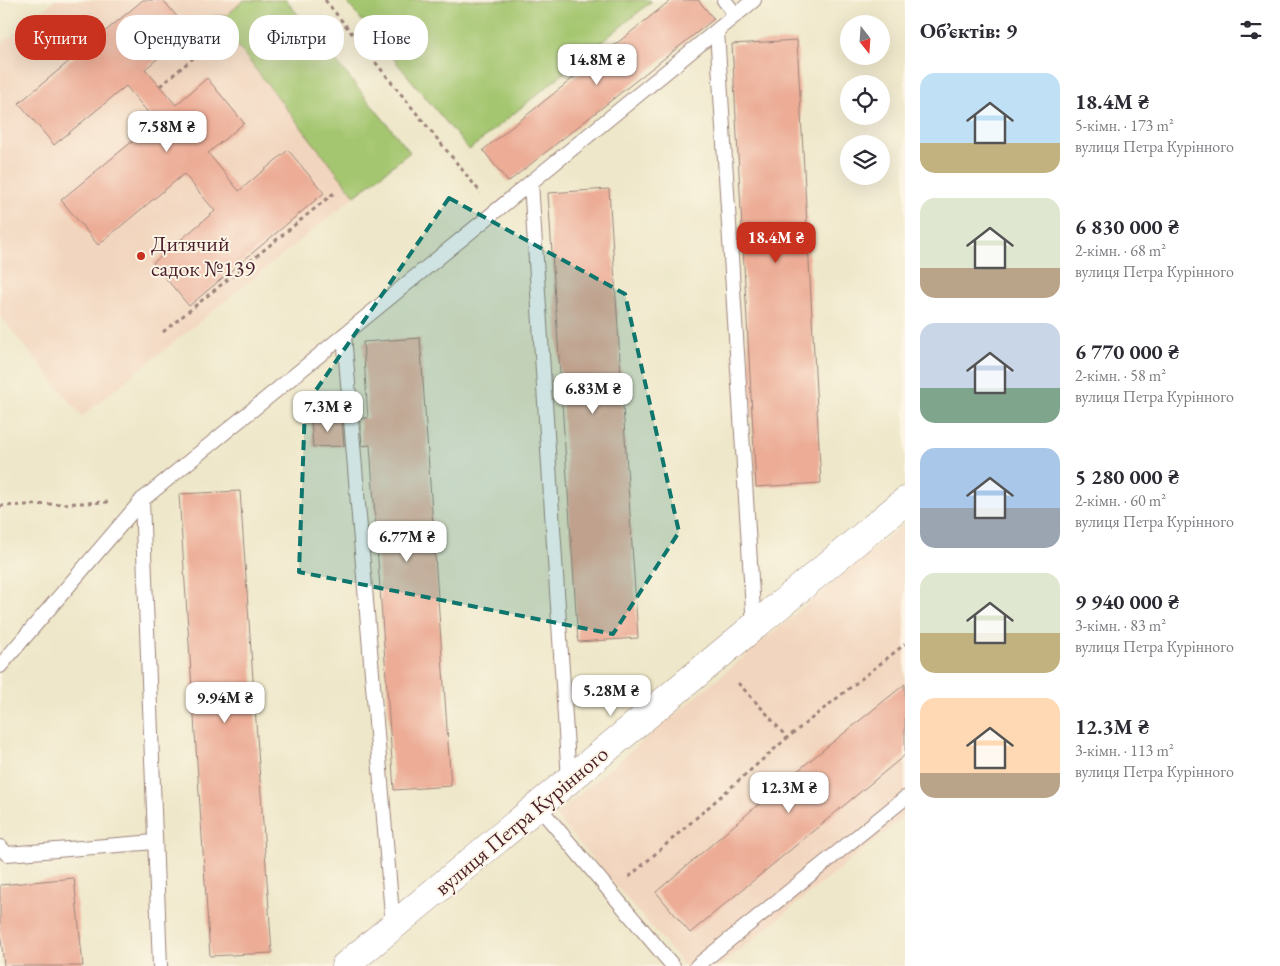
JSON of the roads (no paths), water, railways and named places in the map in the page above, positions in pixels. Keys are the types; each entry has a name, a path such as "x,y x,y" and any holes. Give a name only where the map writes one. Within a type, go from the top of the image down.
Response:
{"street":[{"name":"вулиця Петра Курінного","path":"345,966 905,501"}],"lane":[{"path":"724,0 736,15"},
{"path":"0,666 142,500 754,0"},
{"path":"717,31 754,626"},
{"path":"531,182 569,780"},
{"path":"344,336 392,927"},
{"path":"142,500 160,966"},
{"path":"697,966 905,798"},
{"path":"538,806 673,966"},
{"path":"0,847 7,854 155,842"}],"place":[{"name":"Дитячий садок №139","path":"141,256"}]}
